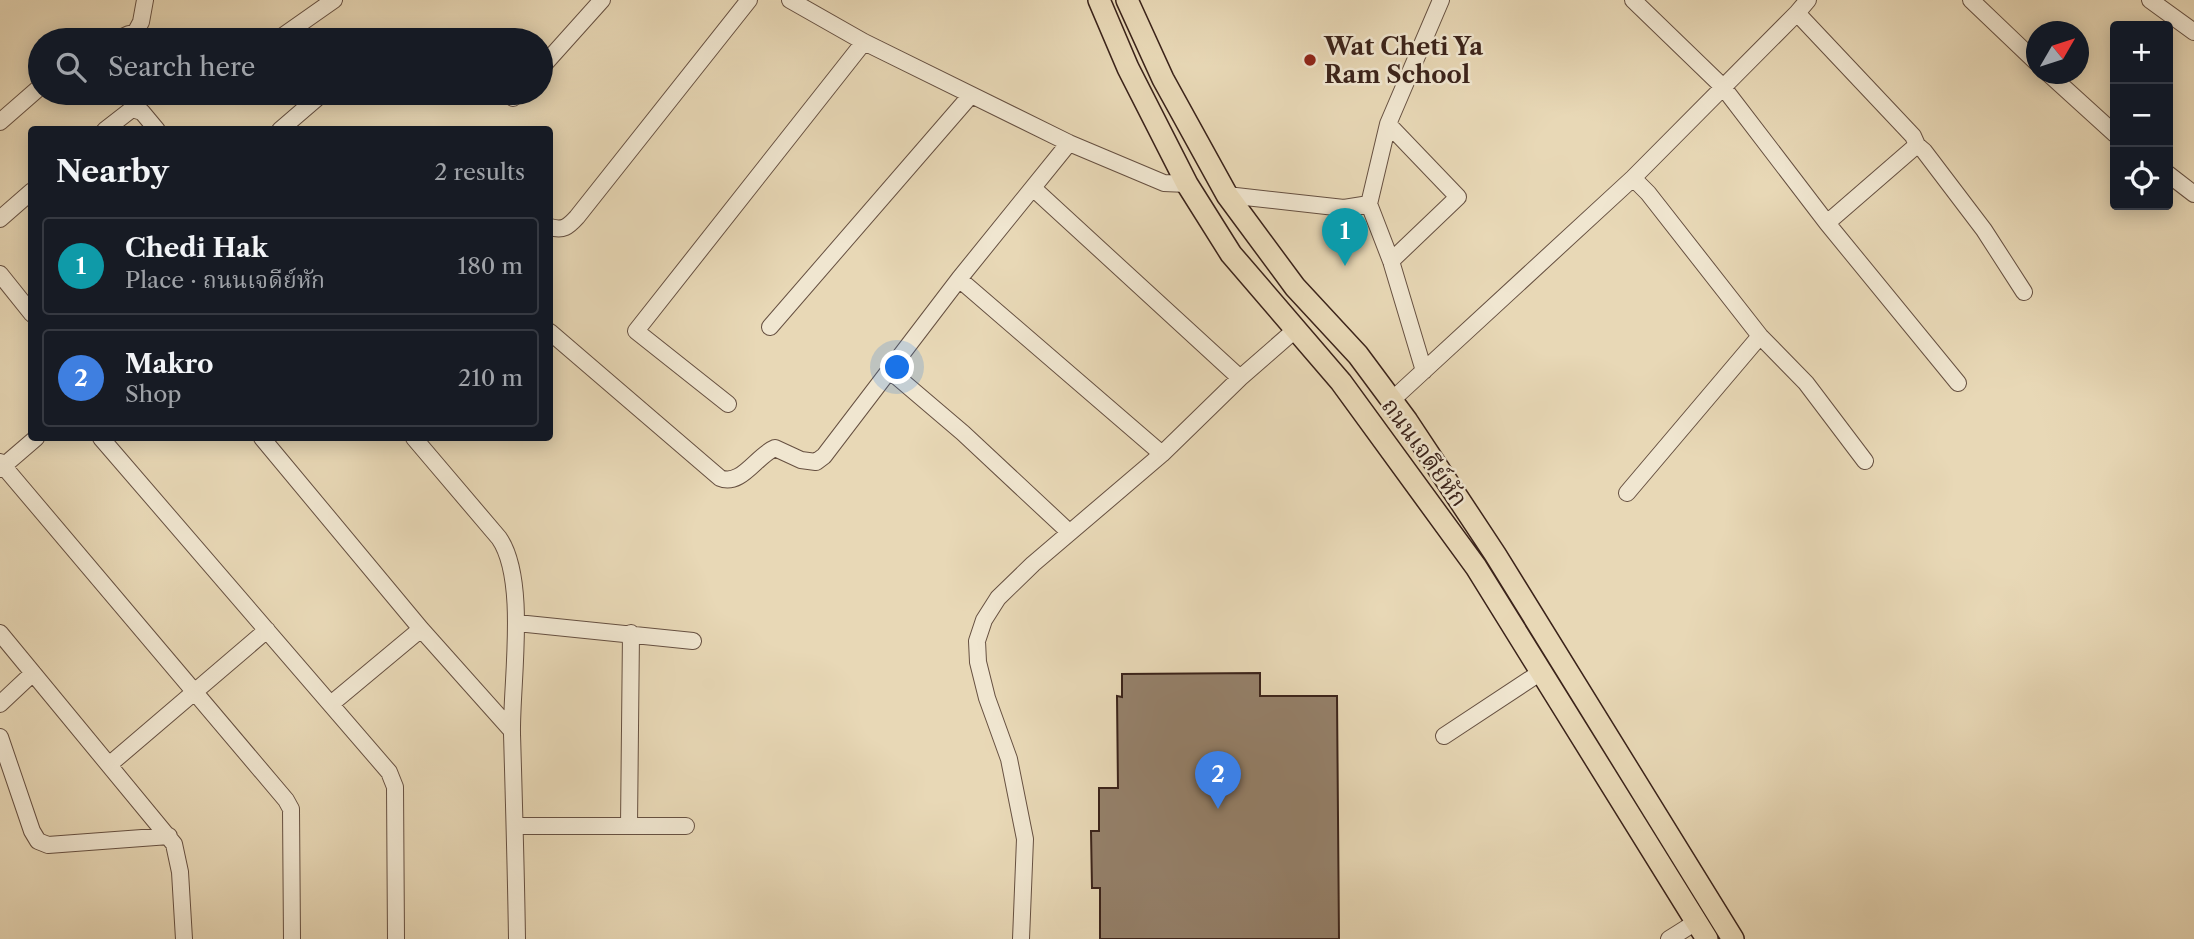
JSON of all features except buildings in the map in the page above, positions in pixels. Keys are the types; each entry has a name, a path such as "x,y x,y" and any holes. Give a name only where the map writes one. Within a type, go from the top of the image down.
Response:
{"main road":[{"name":"ถนนเจดีย์หัก","path":"1099,0 1128,68 1186,184 1231,254 1341,382 1475,567 1702,930"},
{"name":"ถนนเจดีย์หัก","path":"1127,0 1163,79 1227,195 1295,287 1357,355 1392,400 1494,554 1733,939"}],"street":[{"path":"141,28 145,0"},
{"path":"294,28 334,0"},
{"path":"553,55 602,0"},
{"path":"553,228 558,230 568,227 749,0"},
{"path":"790,0 864,42 1069,144 1164,183 1186,184"},
{"path":"1424,371 1391,261 1369,204 1388,124 1441,0"},
{"path":"1633,0 1723,87 1827,223 1958,383"},
{"path":"1392,400 1633,178 1808,0"},
{"path":"1971,0 2026,52"},
{"path":"2150,0 2194,32"},
{"path":"1797,13 1913,136 1917,145 1984,230 2024,292"},
{"path":"728,404 636,331 864,42"},
{"path":"2060,84 2110,129"},
{"path":"770,327 971,96"},
{"path":"0,122 28,98"},
{"path":"285,126 309,105"},
{"path":"110,126 132,109 142,112 154,126"},
{"path":"1388,124 1458,197 1391,261"},
{"path":"553,335 726,481 737,478 766,451 775,447 801,460 816,462 824,456 960,279 1069,144"},
{"path":"1827,223 1917,145"},
{"path":"1633,178 1648,193 1760,336 1806,383 1865,461"},
{"path":"2173,178 2194,194"},
{"path":"1033,188 1240,378"},
{"path":"0,219 28,194"},
{"path":"1227,195 1344,208 1369,204"},
{"path":"0,274 28,309"},
{"path":"960,279 1162,454"},
{"path":"1021,939 1025,839 1009,759 987,698 978,662 977,641 984,620 998,597 1069,532 1162,454 1240,378 1295,330"},
{"path":"1627,494 1760,336"},
{"path":"889,370 963,433 1069,532"},
{"path":"32,441 1,465 290,808 292,939"},
{"path":"104,441 389,772 395,787 396,939"},
{"path":"264,441 421,629 512,731"},
{"path":"417,441 506,548 510,564 517,623 512,731 517,939"},
{"path":"517,623 693,640"},
{"path":"331,704 421,629"},
{"path":"110,764 267,630"},
{"path":"0,633 174,844 180,872 184,939"},
{"path":"629,825 631,633"},
{"path":"1444,737 1541,672"},
{"path":"0,704 33,673"},
{"path":"0,737 32,831 38,841 48,845 169,836"},
{"path":"516,826 686,826"},
{"path":"1670,939 1702,930"}],"place":[{"name":"Wat Cheti Ya Ram School","path":"1310,60"},
{"name":"Chedi Hak","path":"1345,266"},
{"name":"Makro","path":"1218,809"}]}
